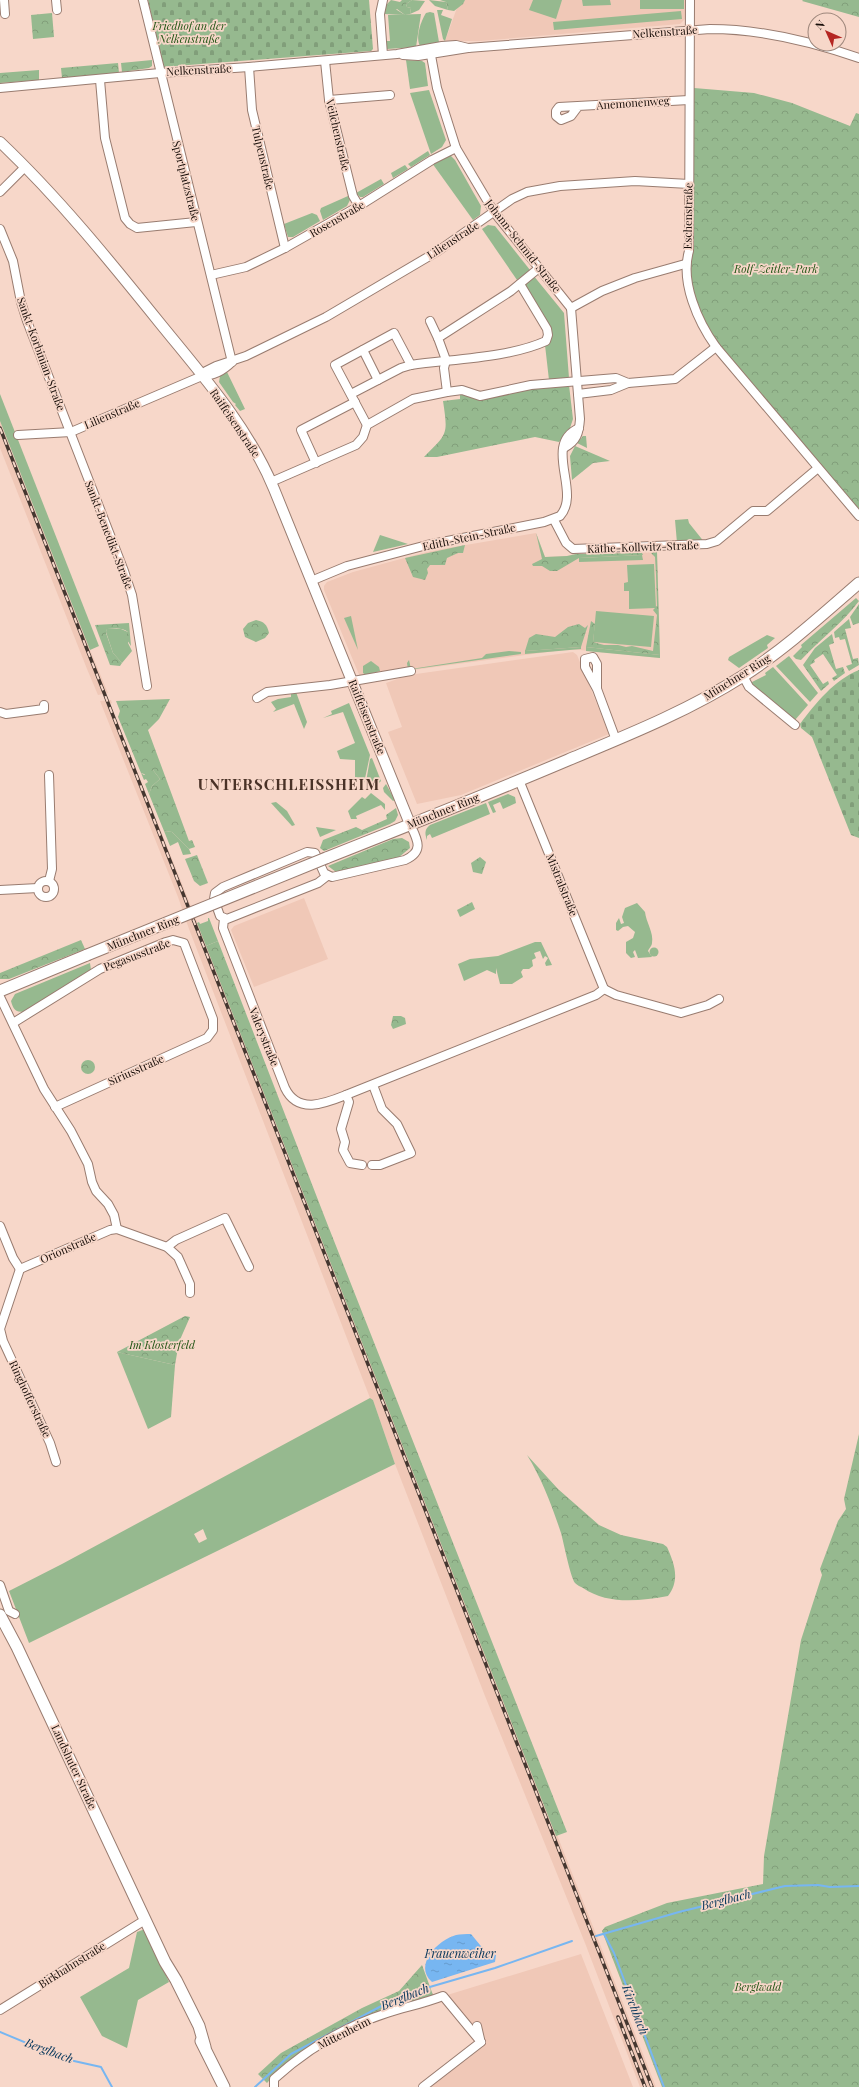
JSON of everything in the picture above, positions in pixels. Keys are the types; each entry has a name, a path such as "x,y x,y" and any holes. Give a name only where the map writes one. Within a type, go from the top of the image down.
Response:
{"main road":[{"name":"Münchner Ring","path":"0,991 665,719 743,676 801,633 859,583"},
{"name":"Landshuter Straße","path":"0,1615 18,1647 145,1920"},
{"path":"145,1920 199,2026 205,2047 224,2087"}],"street":[{"path":"4,0 5,14"},
{"path":"56,0 57,10"},
{"name":"Sportplatzstraße","path":"143,0 196,222 211,275 232,362"},
{"path":"382,55 380,14 384,0"},
{"name":"Eschenstraße","path":"690,0 689,250 685,264 699,320 716,347 859,516"},
{"name":"Nelkenstraße","path":"0,88 100,80 160,73 249,67 431,51 456,45 468,48 689,29 729,29 762,32 805,41 859,58"},
{"name":"Johann-Schmid-Straße","path":"431,51 437,88 456,148 494,212 571,308"},
{"name":"Veilchenstraße","path":"325,60 329,100 353,196 359,206"},
{"name":"Tulpenstraße","path":"249,67 252,110 285,248"},
{"path":"100,80 105,138 125,218 130,224 137,228 196,222"},
{"path":"329,100 390,95"},
{"name":"Anemonenweg","path":"577,108 689,100"},
{"name":"Raiffeisenstraße","path":"0,142 106,257 202,376 242,430 271,482 311,581 356,681 410,824"},
{"name":"Rosenstraße","path":"211,275 246,267 285,248 359,206 432,160 456,148"},
{"path":"0,192 24,168"},
{"name":"Lilienstraße","path":"18,435 71,432 202,376 206,371 216,366 232,362 277,341 348,304 438,251 512,199 527,192 560,186 635,181 689,184"},
{"name":"Sankt-Korbinian-Straße","path":"0,229 13,261 21,302 71,432"},
{"path":"554,520 565,511 567,505 562,456 564,448 570,445 578,435 579,428 578,394 571,308 602,291 635,278 685,264"},
{"path":"438,338 520,284 539,268"},
{"path":"316,463 301,430 353,398 378,380 401,368 411,365 529,348 546,341 548,335 547,329 520,284"},
{"path":"430,320 446,360 444,368 447,392"},
{"path":"367,425 335,366 394,332 411,365"},
{"path":"578,394 611,390 617,386 628,383 675,379 716,347"},
{"path":"363,350 378,380"},
{"path":"271,482 356,445 362,437 367,425 412,399 462,390 480,396 531,385 616,378 628,383"},
{"name":"Sankt-Benedikt-Straße","path":"71,432 132,595 146,686"},
{"name":"Käthe-Kollwitz-Straße","path":"554,520 566,543 573,549 707,544 717,541 753,511 767,511 818,468"},
{"name":"Edith-Stein-Straße","path":"311,581 347,566 427,545 554,520"},
{"path":"257,698 267,692 356,681 411,671"},
{"path":"743,676 749,686 795,725"},
{"path":"597,689 616,740"},
{"path":"0,712 6,714 44,708 44,705"},
{"path":"49,775 52,869 49,881"},
{"name":"Mistralstraße","path":"519,780 604,989"},
{"path":"224,919 232,918 318,883 327,876 338,877 410,858 416,853 418,848 410,824"},
{"name":"Valerystraße","path":"327,876 315,853 312,851 222,887 215,893 214,899 220,916 224,919 223,928 257,1019 288,1094 299,1102 312,1106 324,1104 346,1096 596,995 604,989"},
{"path":"49,881 53,885 54,889 50,897 40,895 38,888 42,882 49,881"},
{"path":"0,890 38,888"},
{"name":"Pegasusstraße","path":"12,1023 100,969 174,940 180,941 186,948 213,1019 213,1030"},
{"path":"604,989 616,995 681,1013 708,1005 719,999"},
{"path":"0,997 28,1060 71,1131 88,1164 92,1182 96,1191 108,1204 114,1215 117,1229 167,1247 178,1257 190,1284 190,1293"},
{"name":"Siriusstraße","path":"55,1106 207,1038 213,1030"},
{"path":"372,1165 380,1165 411,1153 397,1124 382,1109 373,1085"},
{"path":"346,1096 349,1102 341,1129 345,1142 343,1150 350,1162 362,1165"},
{"path":"167,1247 176,1240 225,1218 248,1267"},
{"path":"0,1226 13,1258 20,1269"},
{"name":"Orionstraße","path":"20,1269 110,1230 117,1229"},
{"name":"Ringhofferstraße","path":"20,1269 0,1329 2,1341 50,1443 56,1462"},
{"path":"0,1585 9,1611 15,1614"},
{"name":"Birkhahnstraße","path":"0,2010 145,1920"},
{"name":"Mittenheim","path":"274,2087 274,2079 301,2056 350,2028 387,2013 443,1996 481,2042"},
{"path":"423,2087 481,2042 478,2026"}],"shaded area":[{"path":"454,0 685,0 686,18 680,24 480,41 445,41 458,5"},
{"path":"0,421 108,693 98,695 87,669 0,448"},
{"path":"536,533 545,557 576,554 657,552 660,658 570,649 360,677 324,590 324,586 327,582 353,572 430,551"},
{"path":"573,652 577,655 609,734 461,795 417,804 388,732 402,727 386,683 409,675"},
{"path":"111,700 112,703 110,704 273,1111 656,2087 640,2087 585,1943 485,1696 395,1464 373,1400 370,1398 178,897 100,701"},
{"path":"304,898 328,959 254,987 231,930 234,926"},
{"path":"581,1954 633,2087 431,2087 484,2046 444,1996"}],"green space":[{"name":"Friedhof an der Nelkenstraße","path":"148,0 369,0 373,49 371,51 163,67"},
{"path":"391,0 400,2 402,0 412,0 406,4 407,7 411,8 410,14 405,15 397,9 393,12 389,12 388,3"},
{"path":"412,0 425,1 419,10 410,14 411,8 407,7 406,4"},
{"path":"429,0 446,2 448,10 435,6"},
{"path":"440,0 465,0 463,4 454,11 448,10 446,2"},
{"path":"533,0 562,0 556,19 529,10"},
{"path":"582,0 610,0 611,5 583,6"},
{"path":"640,0 684,0 684,9 640,9"},
{"path":"859,0 859,17 847,14 847,12 841,12 802,1"},
{"path":"388,3 405,15 384,14 384,8"},
{"path":"437,10 443,10 441,15 452,19 445,41 443,39"},
{"path":"681,11 682,19 554,30 553,22"},
{"path":"52,13 54,37 33,39 31,15"},
{"path":"426,13 434,13 439,42 420,46 418,38 419,29"},
{"path":"421,14 416,47 387,49 384,41 390,41 388,15"},
{"path":"152,60 152,66 149,68 122,72 121,63"},
{"path":"406,60 422,61 425,63 428,86 410,89"},
{"path":"118,63 119,73 62,78 61,68"},
{"path":"39,70 39,80 0,83 0,73"},
{"name":"Rolf-Zeitler-Park","path":"694,88 754,93 792,103 850,126 856,113 859,114 859,510 720,347 708,329 698,307 692,285 689,263 694,249"},
{"path":"429,90 446,140 442,147 431,154 410,93"},
{"path":"428,151 430,155 411,167 408,164"},
{"path":"450,155 455,160 481,206 480,215 473,220 432,163 441,157"},
{"path":"405,165 408,169 393,178 391,173"},
{"path":"381,179 384,184 363,197 360,197 356,193"},
{"path":"348,196 350,200 347,206 323,220 320,211 321,208"},
{"path":"312,213 317,215 320,221 293,237 288,237 284,224"},
{"path":"488,225 495,226 530,270 517,280 482,229"},
{"path":"533,275 564,313 569,378 549,380 545,345 550,336 522,284"},
{"path":"227,372 245,409 240,411 219,382 220,376"},
{"path":"569,385 573,419 570,428 559,442 535,437 437,457 424,457 438,443 444,433 446,421 443,401 460,399 460,394"},
{"path":"0,394 99,646 90,650 0,421"},
{"path":"583,436 586,436 587,448 577,443"},
{"path":"575,446 610,461 593,463 572,480 570,456"},
{"path":"688,519 689,523 705,543 677,543 675,520"},
{"path":"536,533 545,557 576,554 642,553 643,555 579,558 557,571 550,571 542,566 533,566 532,564 542,559"},
{"path":"380,535 408,544 373,552"},
{"path":"465,545 463,553 458,553 447,558 445,565 430,565 427,569 428,573 425,580 413,577 405,558"},
{"path":"657,552 660,655 586,647 591,621 595,624 593,642 604,645 618,645 626,647 632,646 653,651 657,615 653,610 657,606 655,557 651,553"},
{"path":"642,555 643,560 579,562 579,558"},
{"path":"654,564 656,608 629,609 629,591 624,591 624,583 628,582 627,565"},
{"path":"856,598 859,601 852,609 801,660 796,659 793,656 802,647 801,645"},
{"path":"859,604 859,623 853,625 850,617"},
{"path":"596,611 654,616 651,647 593,642"},
{"path":"351,616 358,650 344,618"},
{"path":"849,619 851,628 845,629 853,659 858,658 859,665 849,671 846,666 852,664 845,639 840,640 839,637 835,638 834,632"},
{"path":"256,620 265,624 269,633 265,638 256,642 245,637 243,629 248,623"},
{"path":"129,623 131,646 125,637 128,632 126,630 107,629 106,633 113,653 122,663 120,666 110,665 95,625"},
{"path":"579,624 585,628 588,625 581,647 525,651 529,638 536,634 555,637 568,627"},
{"path":"107,629 121,629 128,632 128,643 132,651 122,663 113,653 106,632"},
{"path":"832,634 834,643 829,645 836,669 843,667 845,673 834,681 832,678 837,675 823,654 814,660 815,662 810,665 823,684 828,681 829,684 821,691 803,665 815,648"},
{"path":"767,635 775,638 767,645 768,648 739,668 728,660 729,657"},
{"path":"581,647 581,649 525,654 525,651"},
{"path":"586,647 660,655 660,658 586,651"},
{"path":"509,651 521,652 521,654 408,670 407,663 409,660 411,669 482,658 486,654"},
{"path":"789,656 818,693 810,702 776,666"},
{"path":"371,661 379,667 380,671 366,675 363,673 363,666"},
{"path":"773,667 808,705 795,720 791,719 750,683 766,675 765,673"},
{"path":"859,670 859,838 851,835 812,737 801,728 800,724 826,693 841,680"},
{"path":"296,692 307,722 304,729 294,704 273,712 276,709 271,702 278,699 291,697 291,693"},
{"path":"170,699 159,719 148,730 189,841 192,840 195,847 189,849 172,832 164,831 149,794 152,786 160,779 153,770 147,775 141,773 118,717 120,711 116,701"},
{"path":"349,703 370,755 364,783 359,782 360,778 355,777 355,760 340,759 337,751 355,743 343,712 323,718 332,714 331,711"},
{"path":"372,758 381,781 378,784 366,782 370,759"},
{"path":"153,770 160,779 152,786 149,794 145,784 148,782 146,779 144,780 141,773 144,775"},
{"path":"386,784 395,800 393,801 384,792 383,788"},
{"path":"371,793 385,804 385,810 381,805 356,816 357,819 351,819 348,811 362,797 365,799"},
{"path":"508,794 515,797 516,803 503,809 500,802 493,805 496,812 493,813 488,802"},
{"path":"276,802 287,811 295,825 292,826 271,803"},
{"path":"486,803 490,814 432,838 430,834 427,836 427,840 426,832 430,825"},
{"path":"396,808 398,815 395,821 390,824 324,851 320,848 323,840 356,827 362,830 387,819 386,815"},
{"path":"316,827 336,830 320,837"},
{"path":"164,831 172,832 189,849 191,854 183,855 178,842 170,846"},
{"path":"402,838 409,842 410,848 398,858 336,872 328,866 393,839"},
{"path":"197,855 208,883 200,886 194,881 185,859"},
{"path":"480,857 486,862 482,874 473,872 471,863"},
{"path":"472,902 475,909 460,917 457,910"},
{"path":"637,903 645,912 651,931 652,944 648,951 652,957 638,958 635,950 633,952 635,957 631,958 626,953 626,942 633,938 635,932 628,926 623,927 618,931 616,930 616,923 619,918 621,924 624,923 622,917 625,908"},
{"path":"208,918 218,941 206,946 197,923 199,922 200,924 208,921"},
{"path":"81,940 85,949 9,979 0,979 0,973"},
{"path":"218,941 325,1218 567,1832 556,1836 206,946"},
{"path":"535,942 541,942 552,965 546,966 545,963 548,958 545,956 543,959 540,951 534,953 536,958 532,960 533,966 529,969 523,969 521,972 523,977 512,984 500,984 496,968 496,974 487,970 464,981 458,964 470,959 498,956"},
{"path":"654,947 659,952 654,957 649,952"},
{"path":"90,963 91,970 24,1012 16,1011 14,1008 11,1001 15,994"},
{"path":"393,1016 401,1016 405,1018 406,1024 393,1029 391,1025"},
{"path":"85,1060 91,1060 95,1064 95,1070 91,1074 85,1074 81,1070 81,1064"},
{"name":"Im Klosterfeld","path":"185,1316 190,1317 179,1342 175,1365 117,1352"},
{"path":"117,1352 175,1365 171,1417 148,1429"},
{"path":"370,1398 373,1400 395,1464 29,1643 9,1591","holes":["203,1529 207,1539 199,1543 194,1534"]},
{"name":"Berglwald","path":"859,1434 859,2087 662,2087 602,1931 605,1927 667,1903 763,1884 764,1856 801,1640 822,1575 820,1569 838,1521 846,1509 844,1499"},
{"path":"527,1455 558,1489 599,1525 621,1535 663,1544 667,1547 675,1572 674,1584 668,1596 635,1600 613,1599 593,1593 575,1583 571,1574 561,1533 554,1513 542,1483"},
{"path":"145,1929 169,1982 138,2000 127,2048 102,2036 80,1997 129,1968 137,1932"},
{"path":"422,1965 433,1995 400,2006 297,2055 281,2068 267,2083 258,2074 281,2053 362,2008 399,1991"}],"water":[{"name":"Frauenweiher","path":"471,1934 485,1951 496,1955 495,1962 432,1982 427,1975 425,1968 426,1961 430,1954 442,1942 449,1938 458,1935"}],"waterway":[{"name":"Berglbach","path":"596,1936 679,1912 785,1886 859,1886"},
{"name":"Kirchbach","path":"604,1934 614,1953 664,2087"},
{"name":"Berglbach","path":"255,2087 291,2054 387,2003 416,1991 495,1968 572,1941"},
{"name":"Berglbach","path":"0,2032 65,2059 101,2067 112,2087"}],"railway":[{"path":"0,428 652,2087"},
{"path":"618,2017 645,2087"}],"district":[{"name":"UNTERSCHLEISSHEIM","path":"289,785"}]}
